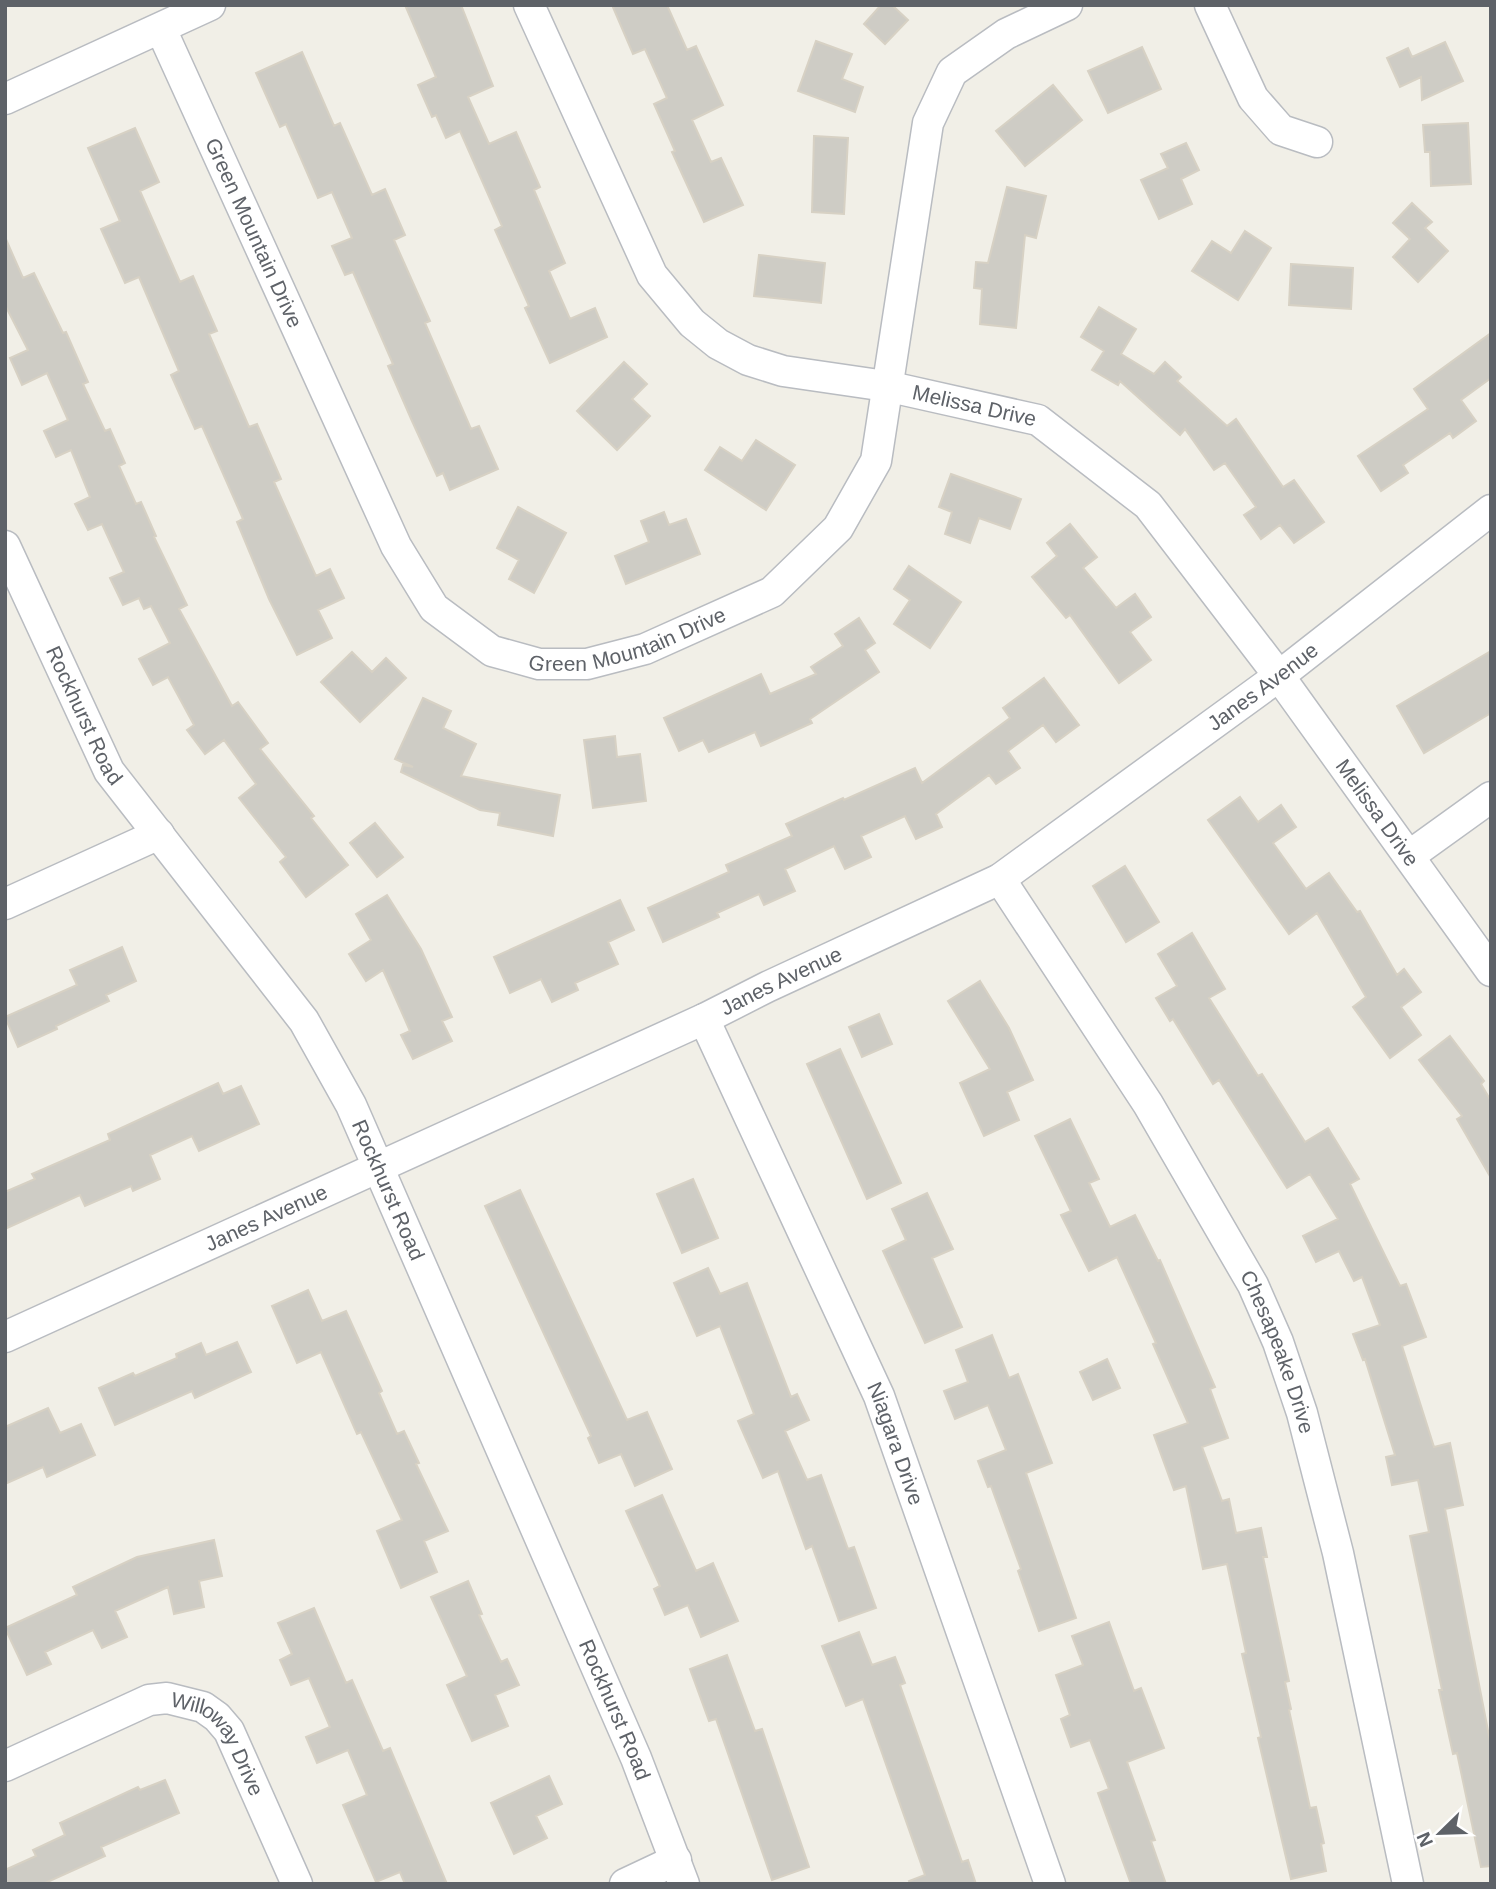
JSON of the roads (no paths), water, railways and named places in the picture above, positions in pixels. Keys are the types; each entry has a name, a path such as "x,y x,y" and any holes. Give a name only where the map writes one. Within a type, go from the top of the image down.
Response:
{"street":[{"path":"5,99 210,5"},
{"name":"Melissa Drive","path":"529,5 652,275 692,323 718,344 748,360 782,371 887,386 1038,420 1148,505 1279,676 1491,971"},
{"name":"Green Mountain Drive","path":"161,29 396,546 434,608 492,651 539,664 587,664 645,649 772,592 838,528 876,461 928,122 952,72 1006,34 1067,5"},
{"path":"1210,5 1253,98 1281,130 1317,142"},
{"name":"Janes Avenue","path":"5,1337 704,1019 779,981 1000,880 1279,676 1491,510"},
{"name":"Rockhurst Road","path":"5,546 109,771 304,1021 351,1105 636,1758 680,1872"},
{"path":"1409,856 1491,797"},
{"path":"5,904 159,834"},
{"name":"Chesapeake Drive","path":"1000,880 1148,1104 1254,1285 1278,1342 1302,1413 1338,1553 1408,1884"},
{"name":"Niagara Drive","path":"704,1019 879,1396 1050,1884"},
{"name":"Willoway Drive","path":"5,1766 149,1700 167,1698 203,1707 217,1717 236,1745 297,1884"},
{"path":"625,1884 680,1872"}]}
